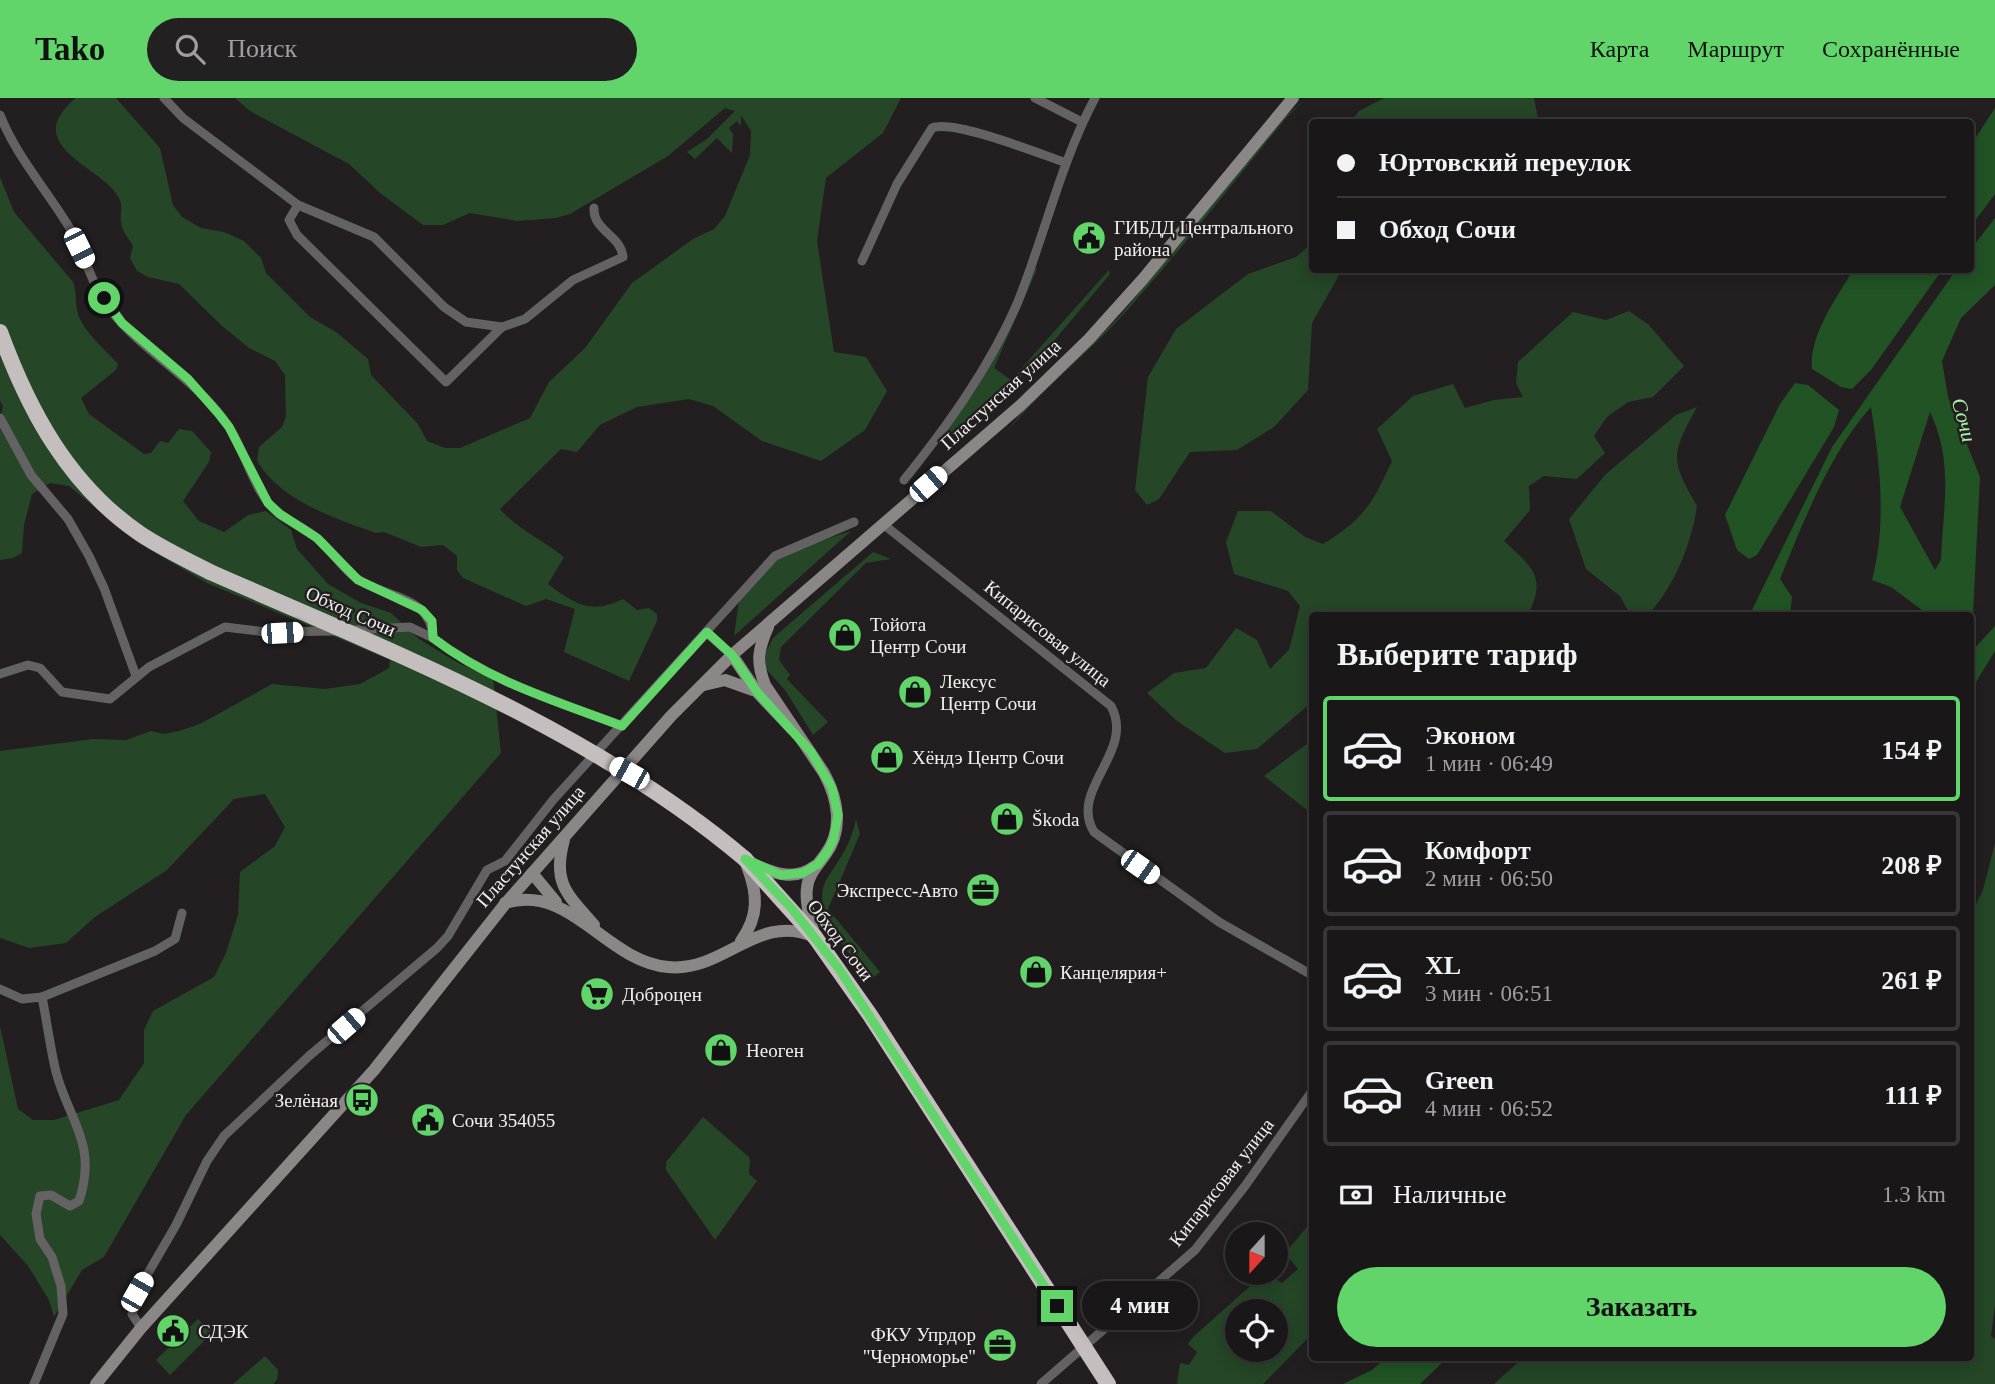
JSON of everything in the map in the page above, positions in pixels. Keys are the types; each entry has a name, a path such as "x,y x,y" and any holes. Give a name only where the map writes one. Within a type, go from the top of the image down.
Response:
{"highway":[{"name":"Обход Сочи","path":"0,332 37,420 54,447 80,481 139,534 210,572 376,645 585,749 671,801 745,859 815,937 870,1015 1108,1384"}],"main road":[{"name":"Пластунская улица","path":"96,1384 141,1328 374,1070 505,904 671,716 732,655 1021,405 1089,339 1143,279 1293,98"},
{"path":"761,688 759,650 770,622"},
{"path":"532,873 605,938 632,957 670,967 706,962 755,935 781,929 815,937 806,890 833,841 838,815 832,788 798,734 732,655"},
{"path":"701,686 716,681 735,681 761,688"},
{"path":"564,901 558,867 565,835"},
{"path":"745,859 781,875 794,876 818,864"},
{"path":"739,943 748,930 756,907 754,884 745,859"},
{"path":"505,904 533,898 564,901"}],"street":[{"path":"164,98 183,118 298,205 374,237 456,318 502,327"},
{"path":"1035,98 1082,122"},
{"name":"Пластунская улица","path":"904,480 946,426 1005,331 1064,162 1095,98"},
{"path":"0,114 17,152 37,177 70,230 111,310 188,379 218,413 229,427 268,503 317,538 358,580 422,610 432,621 433,638"},
{"path":"862,261 897,184 932,128 947,126 1064,162"},
{"path":"298,205 289,220 297,235 446,382 502,327 525,319 573,280 624,257 619,242 597,223 594,208"},
{"path":"0,418 31,475 68,519 89,556 104,588 136,676"},
{"path":"141,1328 132,1314 137,1292 223,1136 309,1056 437,948 448,936 487,870 505,861 553,800 775,556 854,522"},
{"name":"Кипарисовая улица","path":"883,524 1111,706 1119,725 1114,749 1088,804 1094,832 1219,922 1309,973"},
{"path":"0,674 28,665 40,668 62,692 110,699 136,676 211,632 225,627 282,633 410,627 433,638 463,661 493,677 622,726"},
{"path":"707,632 732,655"},
{"path":"0,989 22,999 42,997 170,944 178,931 182,913"},
{"path":"34,1384 63,1314 61,1286 52,1257 40,1239 36,1214 40,1196 51,1195 70,1206 75,1205 84,1181 83,1135 57,1073 42,997"},
{"name":"Кипарисовая улица","path":"1041,1384 1195,1250 1245,1186 1309,1095"}],"shaded area":[{"path":"76,98 116,98 160,148 173,205 182,217 201,228 224,232 244,241 261,258 266,273 310,317 336,332 368,359 371,375 418,424 427,441 445,448 460,448 530,418 549,382 585,348 632,283 693,239 714,229 725,216 750,155 751,131 741,115 741,126 737,121 729,128 733,134 732,153 717,138 695,159 687,152 707,139 735,111 725,108 668,156 570,214 556,218 517,221 470,213 443,225 423,225 380,193 349,164 250,111 235,98 901,98 883,133 826,178 817,241 834,352 866,357 887,391 865,430 821,461 762,441 713,406 689,399 637,407 600,425 577,452 561,449 500,509 564,557 548,584 566,597 592,607 623,599 637,610 649,608 657,614 657,621 629,681 564,652 575,609 546,599 526,606 463,578 457,570 457,556 443,545 421,547 384,532 376,533 343,521 294,497 267,475 257,461 259,447 282,427 286,417 285,375 275,361 249,348 179,284 148,277 137,271 130,258 133,246 121,224 120,200 112,188 60,143 56,130 60,115"},
{"path":"1307,98 1287,117 1120,318 1007,432 1022,412 1118,318 1286,116"},
{"path":"1384,98 1534,98 1538,118 1353,119 1359,111"},
{"path":"1995,108 1995,194 1974,222 1974,140"},
{"path":"0,177 14,212 73,282 77,310 83,325 118,364 116,370 81,398 89,414 144,454 151,453 160,441 168,443 179,429 192,431 211,452 209,462 183,501 199,521 224,532 248,515 266,511 291,530 297,549 328,584 361,603 391,613 419,639 460,664 493,677 501,753 186,1115 104,1257 82,1270 54,1317 49,1300 28,1266 0,1235 0,1026 18,1109 33,1120 54,1120 119,1100 144,1063 144,1030 153,1011 214,977 226,953 238,915 240,872 275,846 285,827 265,794 234,799 167,870 95,917 66,943 29,948 0,938 0,751 93,739 126,740 151,731 164,734 179,731 200,724 272,684 325,689 360,684 389,668 390,660 207,583 137,542 69,486 50,483 32,494 24,525 22,553 0,560 0,419 3,406 0,401"},
{"path":"1995,218 1995,285 1961,318 1942,361 1948,397 1980,477 1973,612 1925,612 1891,587 1872,580 1881,516 1871,407 1830,466 1780,579 1792,597 1790,612 1751,612 1832,447 1954,273 1974,273 1974,245","holes":["1930,412 1942,449 1945,485 1941,560 1935,570 1900,507"]},
{"path":"1309,246 1309,273 1340,273 1312,323 1308,390 1274,427 1237,450 1190,452 1159,499 1147,505 1135,490 1148,377 1176,329 1248,274 1296,257"},
{"path":"1034,267 1037,269 994,368 1011,380 1109,270 1110,274 1033,366 978,415 941,441 977,385"},
{"path":"1851,273 1940,273 1871,370 1852,389 1841,387 1812,369 1812,356 1819,330"},
{"path":"1629,311 1649,325 1684,366 1653,397 1628,402 1607,417 1594,436 1605,453 1577,479 1544,476 1529,486 1530,510 1504,541 1534,574 1536,591 1529,612 1309,612 1309,705 1257,749 1225,753 1177,721 1147,693 1174,673 1206,668 1236,628 1257,640 1270,669 1289,650 1300,606 1288,591 1234,574 1226,542 1238,511 1271,511 1305,537 1323,544 1358,518 1379,488 1392,461 1377,429 1413,396 1453,384 1465,408 1494,400 1523,397 1516,383 1518,362 1573,312 1606,320"},
{"path":"1795,383 1808,385 1839,410 1834,427 1757,555 1749,559 1737,550 1725,515 1780,404"},
{"path":"1697,407 1682,436 1677,457 1682,477 1697,506 1690,536 1680,565 1657,605 1651,612 1629,612 1620,596 1586,569 1569,519 1605,475 1676,415"},
{"path":"851,531 734,636 739,600 771,563 791,550"},
{"path":"873,552 891,559 866,563 781,647 779,660 790,675 787,679 828,722 813,735 785,690 766,669 766,652 773,638"},
{"path":"1995,626 1995,651 1974,685 1974,649"},
{"path":"1309,742 1309,812 1264,776"},
{"path":"856,819 860,834 828,909 880,972 870,980 834,931 823,904 823,890 828,877 848,843"},
{"path":"1995,843 1995,1305 1991,1336 1995,1339 1995,1384 1494,1384 1520,1361 1974,1361 1974,908 1983,890"},
{"path":"703,1117 750,1158 749,1174 757,1181 715,1240 666,1170 666,1162"},
{"path":"1309,1225 1309,1337 1288,1358 1288,1299 1236,1299 1251,1285 1288,1285 1288,1278 1298,1269 1288,1257 1288,1249"},
{"path":"1225,1308 1225,1362 1285,1362 1263,1384 1177,1384 1180,1363 1189,1365 1197,1352 1188,1344"},
{"path":"198,1319 212,1333 170,1375 156,1360"},
{"path":"265,1356 278,1370 277,1380 273,1384 233,1384"},
{"path":"1382,1361 1444,1361 1420,1384 1343,1384 1372,1370"}],"place":[{"name":"ГИБДД Центрального района","path":"1089,238"},
{"name":"Тойота Центр Сочи","path":"845,635"},
{"name":"Лексус Центр Сочи","path":"915,692"},
{"name":"Хёндэ Центр Сочи","path":"887,757"},
{"name":"Škoda","path":"1007,819"},
{"name":"Экспресс-Авто","path":"983,890"},
{"name":"Канцелярия+","path":"1036,972"},
{"name":"Доброцен","path":"597,994"},
{"name":"Неоген","path":"721,1050"},
{"name":"Зелёная","path":"362,1100"},
{"name":"Сочи 354055","path":"428,1120"},
{"name":"СДЭК","path":"173,1331"},
{"name":"ФКУ Упрдор \"Черноморье\"","path":"1000,1345"}],"route":[{"path":"104,298 122,323 188,379 218,413 229,427 268,503 317,538 358,580 408,601 422,610 432,621 433,638 463,661 552,702 622,726 707,632 732,655 757,692 780,719 798,734 811,752 832,788 838,815 833,841 812,869 794,876 781,875 745,859 793,910 839,969 1057,1306"}],"water label":[{"name":"Сочи","path":"1964,420"}]}
